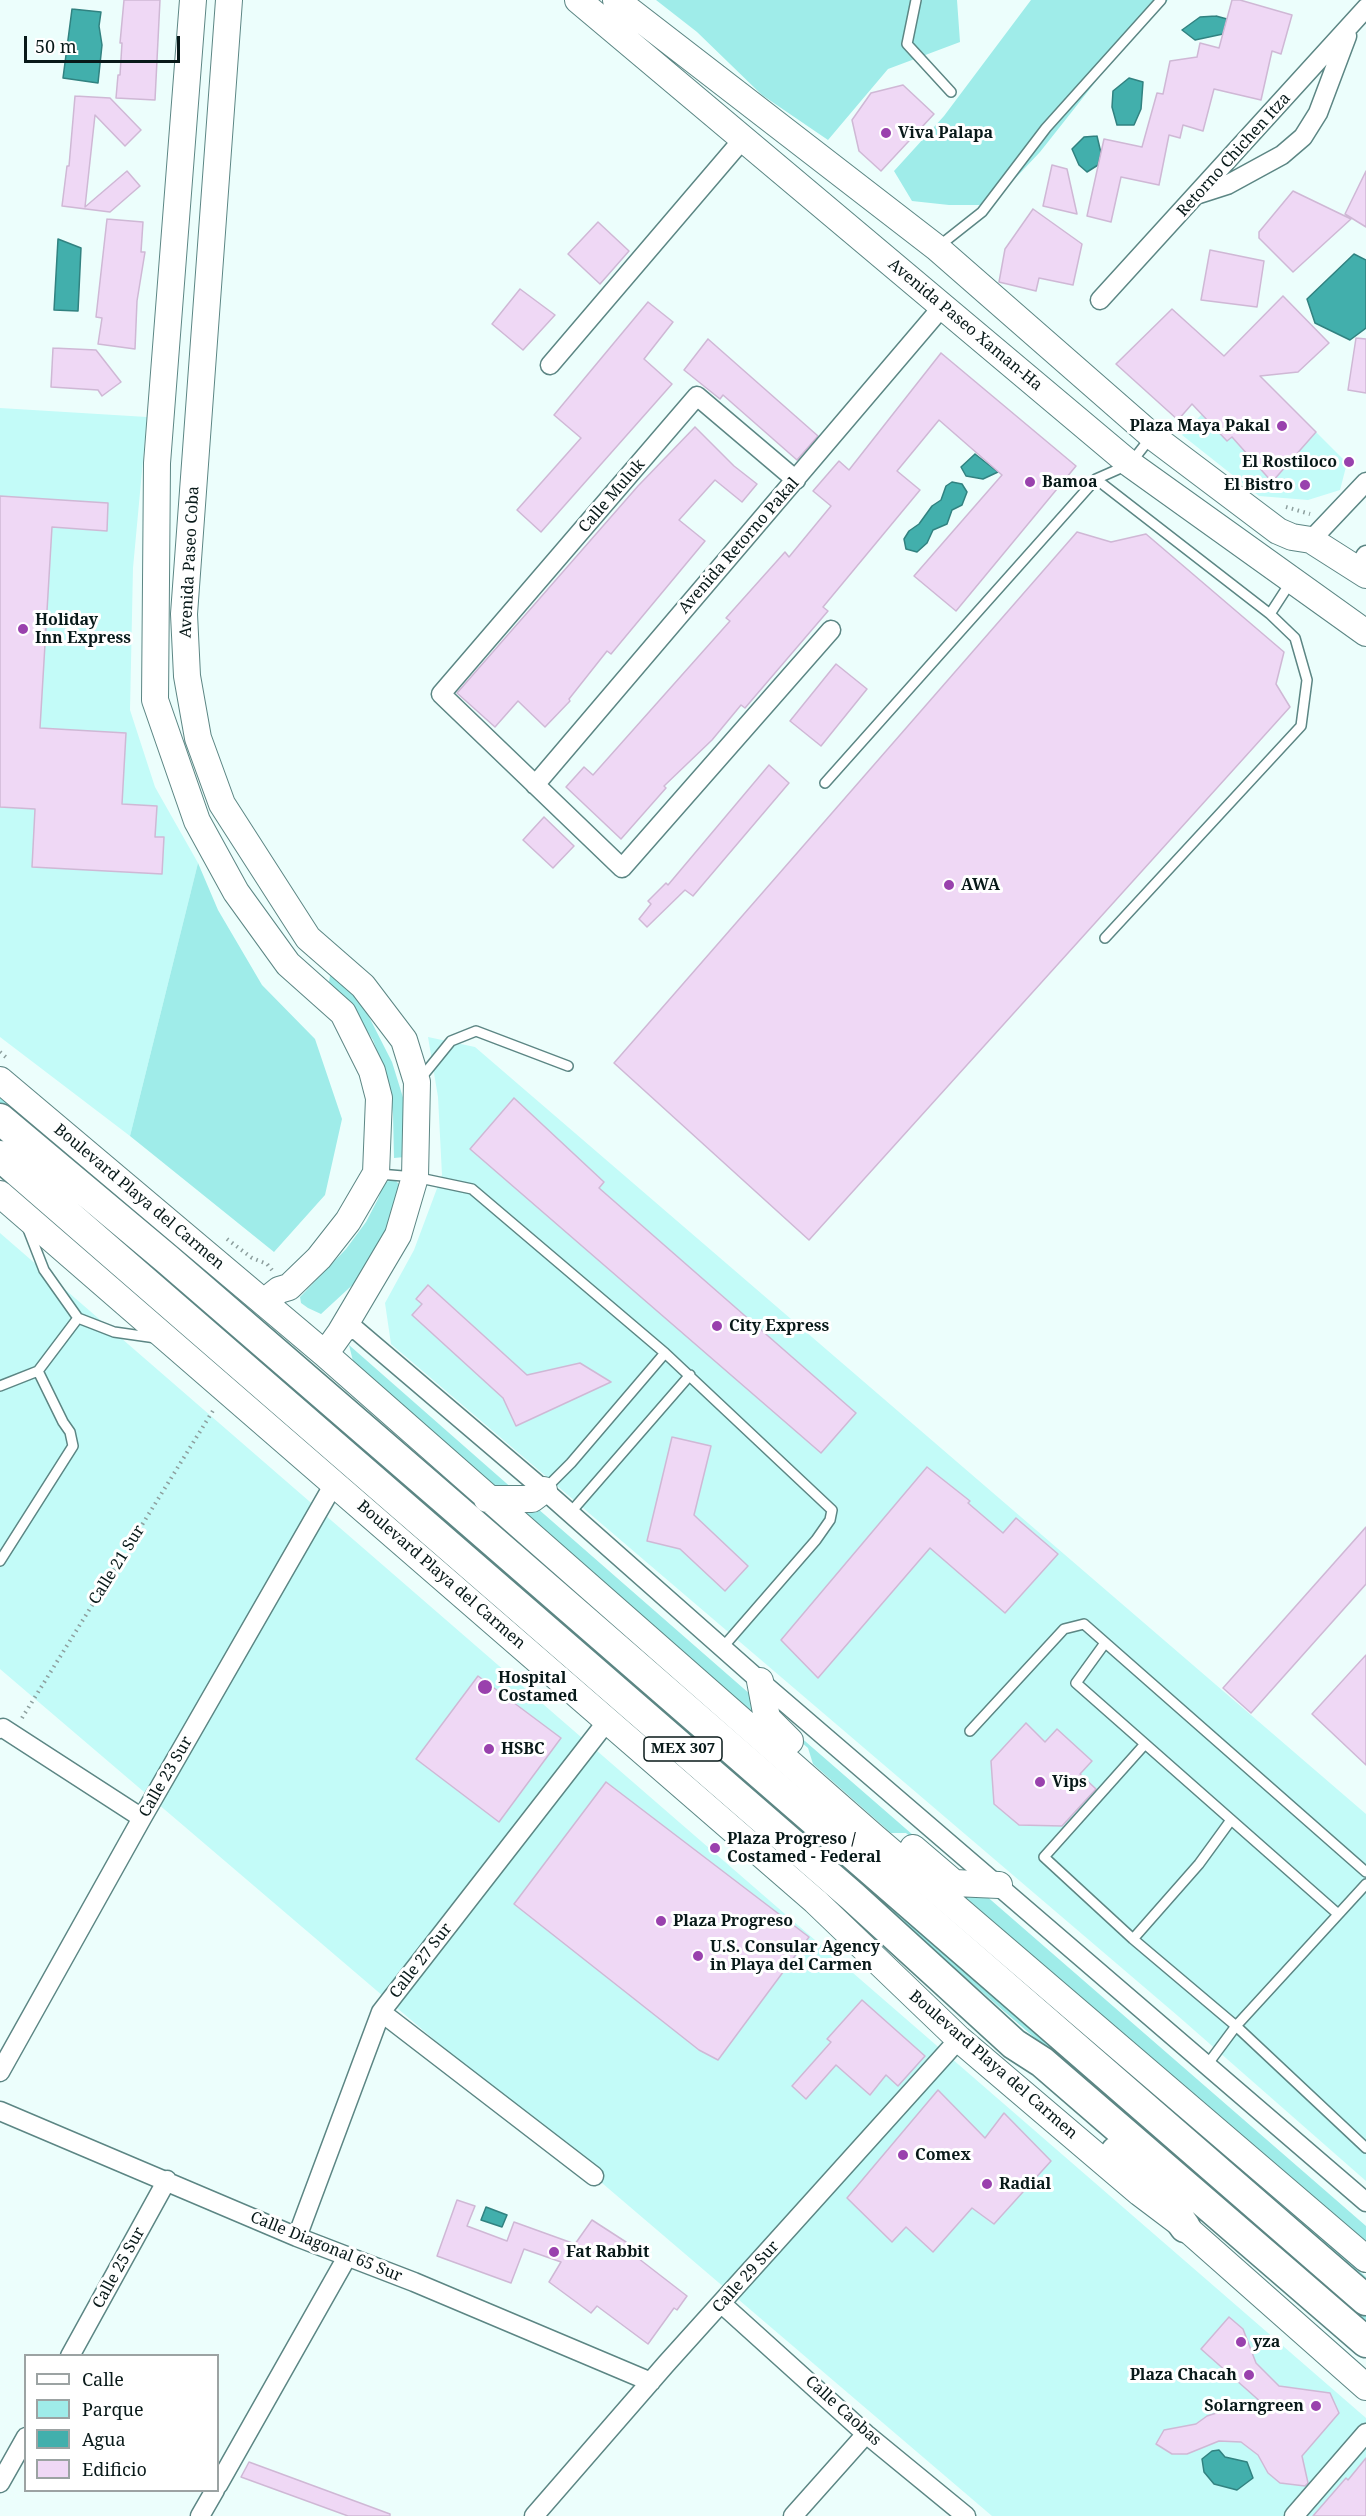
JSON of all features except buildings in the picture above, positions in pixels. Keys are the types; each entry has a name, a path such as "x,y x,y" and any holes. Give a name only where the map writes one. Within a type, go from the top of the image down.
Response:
{"highway":[{"name":"MEX 307","path":"0,1119 167,1259 447,1501 1366,2300"},
{"name":"MEX 307","path":"0,1156 852,1896 1014,2044 1042,2062 1366,2342"},
{"path":"1014,2044 1038,2081 1162,2194 1185,2227"}],"main road":[{"name":"Avenida Paseo Coba","path":"193,0 157,463 155,700 197,821 236,892 288,964 343,1013 372,1071 379,1098 376,1173 348,1221 319,1258 289,1287 279,1290 264,1302"},
{"name":"Avenida Paseo Coba","path":"229,0 184,614 187,676 198,738 222,804 308,938 363,986 404,1040 417,1082 415,1177 398,1235 340,1333 324,1354"},
{"name":"Avenida Paseo Xaman-Ha","path":"578,0 1130,464 1366,633"},
{"path":"616,0 938,248 1152,436 1278,531 1292,537 1311,540 1363,566"},
{"path":"236,892 251,881 274,884"},
{"name":"Boulevard Playa del Carmen","path":"0,1080 264,1302 874,1837 1366,2259"},
{"name":"Boulevard Playa del Carmen","path":"0,1194 167,1340 335,1482 815,1901 959,2039 1140,2193 1185,2227 1366,2386"},
{"path":"487,1498 532,1500 544,1490"},
{"path":"760,1681 767,1718 797,1748 806,1776"},
{"path":"874,1837 905,1841 954,1882 999,1885"}],"street":[{"name":"Retorno Chichen Itza","path":"1100,300 1366,8"},
{"path":"1198,194 1227,185 1282,155 1303,137 1318,113 1351,26"},
{"path":"550,365 743,139"},
{"name":"Avenida Retorno Pakal","path":"535,785 942,307"},
{"name":"Calle Muluk","path":"535,785 441,694 697,396 796,480"},
{"path":"1311,540 1366,482"},
{"path":"535,785 622,868 831,630"},
{"path":"340,1333 356,1329 544,1490 760,1681 1366,2201"},
{"name":"Calle 23 Sur","path":"0,2072 142,1818 335,1482"},
{"name":"Calle 27 Sur","path":"297,2237 381,2012 608,1720"},
{"path":"2,1728 142,1818"},
{"path":"381,2012 594,2176"},
{"name":"Calle 29 Sur","path":"534,2516 959,2039"},
{"name":"Calle Diagonal 65 Sur","path":"0,2111 297,2237 651,2382"},
{"name":"Calle 25 Sur","path":"71,2354 167,2180"},
{"path":"219,2483 346,2257"},
{"name":"Calle Caobas","path":"722,2304 866,2434 966,2516"},
{"path":"1294,2516 1366,2433"},
{"path":"794,2516 866,2434"},
{"path":"0,2483 24,2441"},
{"path":"200,2516 214,2492"}],"lane":[{"path":"915,0 907,44 951,92"},
{"path":"938,248 982,212 1046,128 1161,0"},
{"path":"825,783 1096,479 1130,464 1152,436"},
{"path":"1096,479 1270,614 1295,638 1307,680 1301,726 1105,938"},
{"path":"1270,614 1292,580"},
{"path":"417,1082 451,1041 476,1030 568,1066"},
{"path":"376,1173 415,1177 472,1189 690,1375 832,1510 830,1520 816,1540 723,1647"},
{"path":"21,1212 44,1270 78,1318 114,1332 167,1340"},
{"path":"0,1386 38,1371 78,1318"},
{"path":"544,1490 571,1463 665,1353"},
{"path":"0,1561 73,1446 70,1432 38,1371"},
{"path":"570,1513 690,1375"},
{"path":"970,1731 1064,1629 1084,1624 1366,1872"},
{"path":"1105,1643 1076,1683 1338,1914"},
{"path":"1145,1744 1044,1857 1133,1939 1236,2026 1366,2148"},
{"path":"1133,1939 1199,1864 1231,1820"},
{"path":"1207,2065 1236,2026 1366,1884"}],"path":[{"name":"Calle 21 Sur","path":"2,1728 20,1720 226,1390"}],"shaded area":[{"path":"1249,365 1347,463 1340,490 1308,500 1259,496 1182,435"},
{"path":"0,408 147,417 133,568 130,710 155,787 198,863 130,1136 0,1037"},
{"path":"428,1037 475,1047 1366,1814 1366,2181 1178,2016 391,1344 385,1303 414,1250 442,1175 438,1097"},
{"path":"0,1233 1366,2418 1366,2516 992,2516 0,1669"}],"green space":[{"path":"656,0 957,0 960,42 888,69 828,140 762,95 697,32"},
{"path":"1031,0 1168,0 1108,66 1040,152 990,205 949,205 912,201 894,171 944,116"},
{"path":"198,863 218,910 262,985 315,1039 342,1119 325,1195 274,1252 130,1136"},
{"path":"339,975 366,1011 392,1062 405,1104 405,1157 394,1158 393,1114 388,1081 373,1040 353,1010 329,982 330,976"},
{"path":"0,1094 1366,2277 1366,2285 0,1103"},
{"path":"0,1133 1366,2316 1366,2325 0,1141"},
{"path":"395,1180 404,1189 396,1215 360,1278 321,1314 301,1303 300,1297 346,1249 366,1222 384,1182"},
{"path":"349,1345 514,1490 494,1490 359,1370 353,1361"},
{"path":"514,1508 537,1508 751,1695 757,1716"},
{"path":"775,1715 959,1875 949,1871 906,1833 891,1833 813,1764 808,1748 781,1725"},
{"path":"959,1892 984,1894 1366,2226 1366,2246"}],"water":[{"path":"72,9 101,12 99,26 102,45 98,83 63,78"},
{"path":"1216,16 1227,19 1223,34 1195,40 1182,30 1200,17"},
{"path":"1129,78 1143,82 1141,109 1134,125 1117,125 1112,107 1113,91"},
{"path":"1097,136 1101,153 1098,165 1087,172 1079,165 1072,149 1084,137"},
{"path":"58,239 81,248 78,311 54,310"},
{"path":"1354,254 1366,260 1366,328 1350,340 1315,323 1307,299"},
{"path":"975,454 998,472 983,479 966,476 961,467"},
{"path":"952,482 962,484 967,492 962,505 952,510 947,524 933,530 927,543 917,552 906,549 904,539 909,531 919,524 932,506 941,500 946,486"},
{"path":"486,2207 507,2215 502,2227 481,2220"},
{"path":"1219,2450 1225,2457 1247,2462 1253,2478 1237,2490 1214,2484 1204,2472 1202,2459 1212,2451"}],"place":[{"name":"Viva Palapa","path":"886,133"},
{"name":"Plaza Maya Pakal","path":"1282,426"},
{"name":"El Rostiloco","path":"1349,462"},
{"name":"Bamoa","path":"1030,482"},
{"name":"El Bistro","path":"1305,485"},
{"name":"Holiday Inn Express","path":"23,629"},
{"name":"AWA","path":"949,885"},
{"name":"City Express","path":"717,1326"},
{"name":"Hospital Costamed","path":"485,1687"},
{"name":"HSBC","path":"489,1749"},
{"name":"Vips","path":"1040,1782"},
{"name":"Plaza Progreso / Costamed - Federal","path":"715,1848"},
{"name":"Plaza Progreso","path":"661,1921"},
{"name":"U.S. Consular Agency in Playa del Carmen","path":"698,1956"},
{"name":"Comex","path":"903,2155"},
{"name":"Radial","path":"987,2184"},
{"name":"Fat Rabbit","path":"554,2252"},
{"name":"yza","path":"1241,2342"},
{"name":"Plaza Chacah","path":"1249,2375"},
{"name":"Solarngreen","path":"1316,2406"}]}
